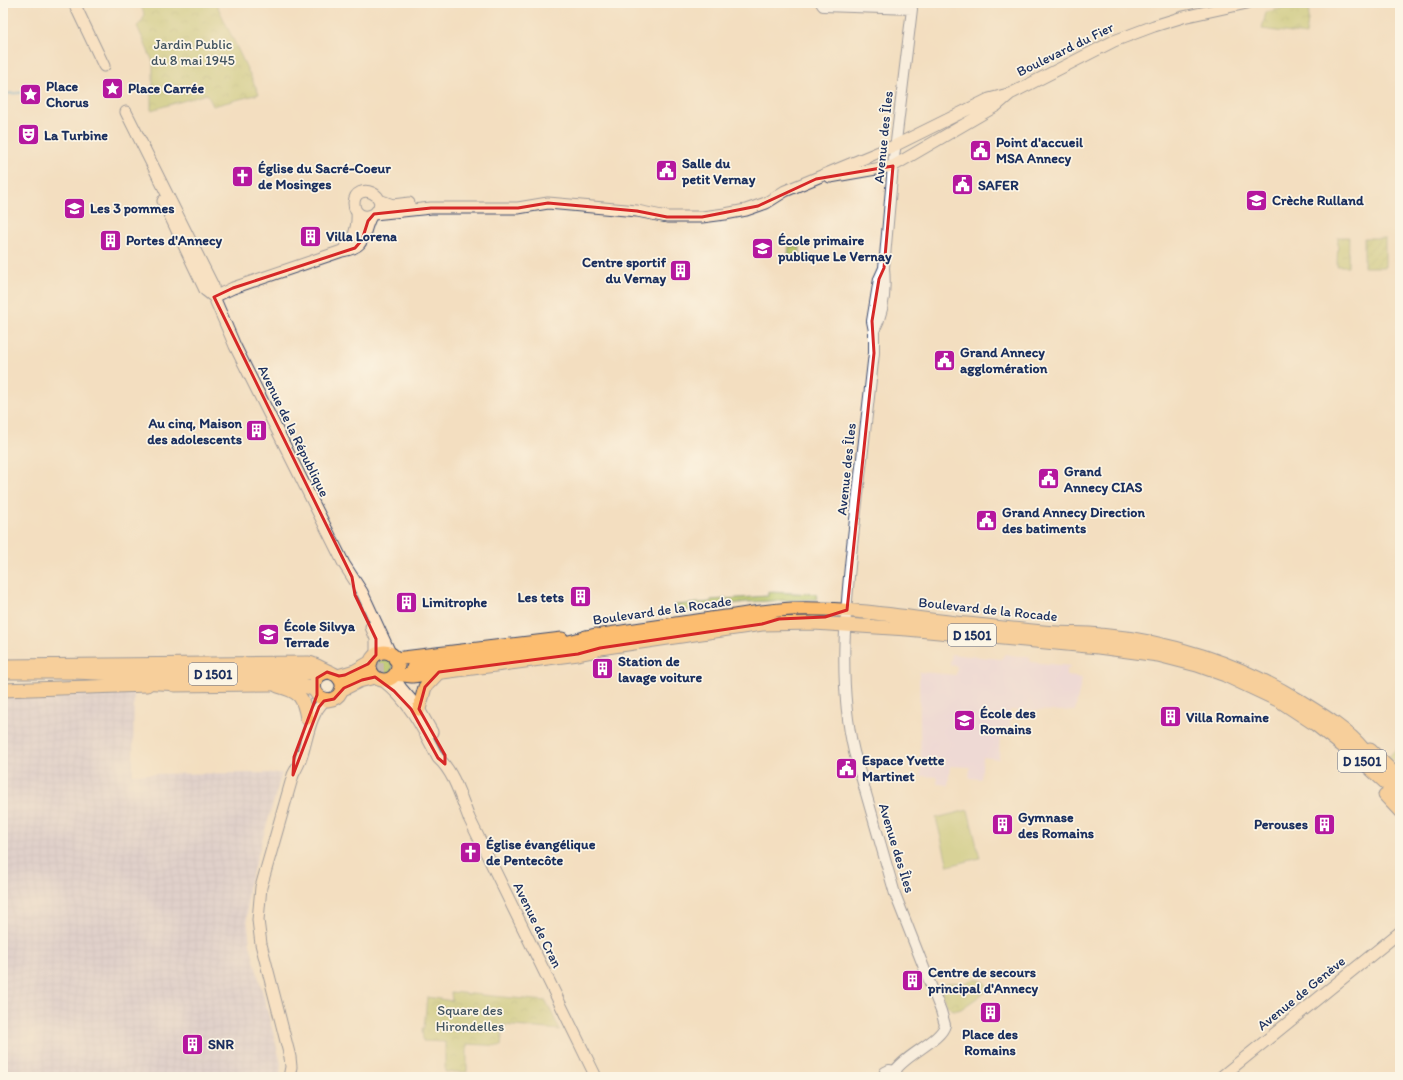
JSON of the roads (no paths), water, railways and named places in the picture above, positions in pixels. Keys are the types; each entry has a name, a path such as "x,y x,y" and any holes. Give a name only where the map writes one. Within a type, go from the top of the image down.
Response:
{"main road":[{"path":"74,3 108,66 81,3"},
{"name":"Boulevard du Fier","path":"816,179 851,162 896,144 989,99 1012,92 1130,34 1192,14 1247,3"},
{"name":"Boulevard du Fier","path":"894,166 996,106 1012,92"},
{"name":"Avenue de la République","path":"123,112 213,286 214,297 236,346 346,569 352,577 355,595 374,625"},
{"path":"357,212 364,216 431,208 518,208 553,204 647,212 667,217 702,217 725,214 758,206 769,202 785,191 816,179 894,166"},
{"path":"214,297 233,288 342,251 351,250 364,238 373,215 379,208 378,197 372,192 361,192 354,201 357,212 357,222 354,235 348,246 342,251"},
{"path":"379,200 393,205 412,203 431,208"},
{"name":"Boulevard de la Rocade","path":"598,642 751,613 791,610 847,610 1001,628 1100,635 1140,640 1197,654 1249,674 1283,691 1338,726 1362,747 1387,784"},
{"path":"762,624 765,621 789,617 825,617 847,610"},
{"path":"846,625 871,619 880,619 886,614"},
{"name":"Boulevard de la Rocade","path":"413,668 542,649 762,624 814,623 907,629 1147,653 1171,658 1218,672 1267,694 1301,714 1363,762 1387,784 1400,799"},
{"path":"374,625 394,657 398,667 386,677"},
{"path":"374,625 377,642 371,670 386,677"},
{"path":"289,1077 290,1056 261,944 258,920 261,887 293,775 301,758 314,716 319,707 319,695 315,683 318,677 322,674 355,671 373,658 384,653 394,657 598,642 594,651 578,654 359,681 342,690"},
{"path":"3,666 306,663 318,666 334,674 342,683 342,690 339,696 334,699 319,695 297,683 184,684 3,690"},
{"name":"D 1501","path":"3,672 75,672 118,674 308,673"},
{"path":"419,709 426,687 439,672"},
{"name":"D 1501","path":"3,680 74,680 118,674"},
{"name":"Avenue de Cran","path":"386,677 401,688 419,709 445,755 445,764"},
{"name":"Avenue de Cran","path":"386,677 394,691 411,709 438,758 445,764 452,777 469,818 596,1077"},
{"path":"74,680 184,684"},
{"path":"271,684 290,689 297,693 304,702 307,718"},
{"path":"293,775 294,757 307,718 319,695"},
{"path":"1335,741 1400,811"},
{"name":"D 1501","path":"1362,747 1368,748 1400,780"},
{"name":"Avenue de Genève","path":"1221,1077 1400,932"}],"street":[{"path":"839,3 854,8"},
{"path":"822,5 854,8"},
{"name":"Avenue des Îles","path":"854,8 912,9 896,144 884,268 885,279 882,312 874,331 874,353 858,490 847,610 844,688 849,731 853,748 895,894 941,1011 945,1025 941,1033 904,1060 897,1074"},
{"path":"883,1077 887,1070 892,1070 897,1074"}],"waterway":[{"path":"3,94 32,92"}],"tunnel":[{"path":"352,671 413,668"}],"place":[{"name":"Place Carrée","path":"112,88"},
{"name":"Place Chorus","path":"31,94"},
{"name":"La Turbine","path":"29,135"},
{"name":"Point d'accueil MSA Annecy","path":"981,150"},
{"name":"Salle du petit Vernay","path":"666,171"},
{"name":"Église du Sacré-Coeur de Mosinges","path":"242,176"},
{"name":"SAFER","path":"963,185"},
{"name":"Crèche Rulland","path":"1256,200"},
{"name":"Les 3 pommes","path":"74,208"},
{"name":"Villa Lorena","path":"311,236"},
{"name":"Portes d'Annecy","path":"110,240"},
{"name":"École primaire publique Le Vernay","path":"763,248"},
{"name":"Centre sportif du Vernay","path":"681,270"},
{"name":"Grand Annecy agglomération","path":"945,360"},
{"name":"Au cinq, Maison des adolescents","path":"257,431"},
{"name":"Grand Annecy CIAS","path":"1048,479"},
{"name":"Grand Annecy Direction des batiments","path":"987,520"},
{"name":"Les tets","path":"580,597"},
{"name":"Limitrophe","path":"406,602"},
{"name":"École Silvya Terrade","path":"268,634"},
{"name":"Station de lavage voiture","path":"603,669"},
{"name":"Villa Romaine","path":"1171,717"},
{"name":"École des Romains","path":"965,721"},
{"name":"Espace Yvette Martinet","path":"846,768"},
{"name":"Perouses","path":"1324,824"},
{"name":"Gymnase des Romains","path":"1003,825"},
{"name":"Église évangélique de Pentecôte","path":"470,852"},
{"name":"Centre de secours principal d'Annecy","path":"913,980"},
{"name":"Place des Romains","path":"990,1012"},
{"name":"SNR","path":"193,1044"}],"park label":[{"name":"Jardin Public du 8 mai 1945","path":"193,52"},
{"name":"Square des Hirondelles","path":"470,1018"}]}
